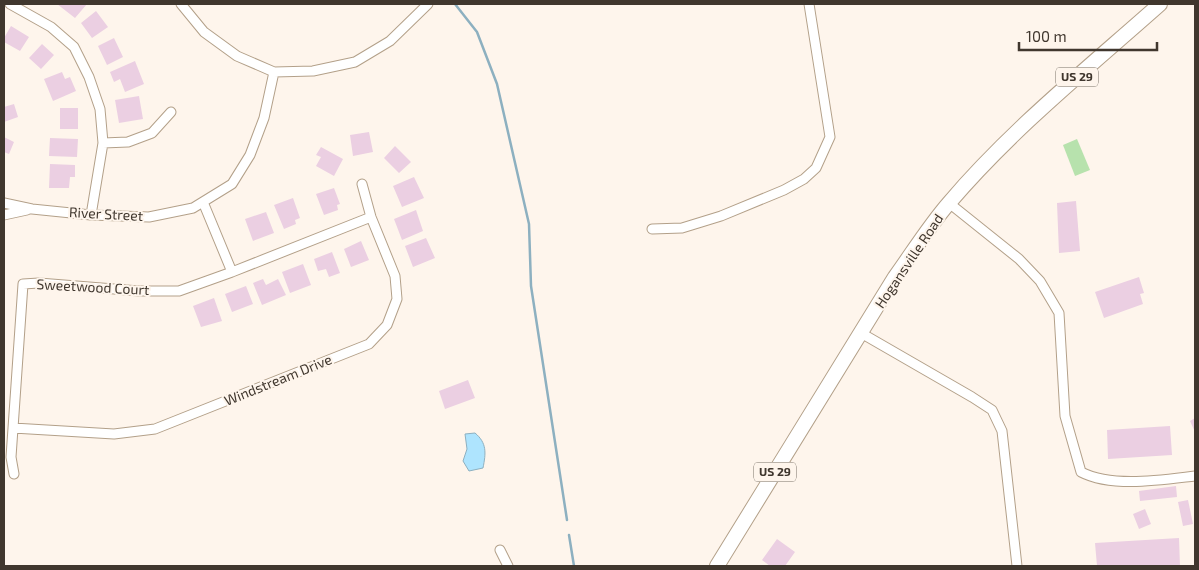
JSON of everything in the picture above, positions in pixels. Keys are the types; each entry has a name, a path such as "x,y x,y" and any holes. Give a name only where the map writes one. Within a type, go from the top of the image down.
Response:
{"main road":[{"name":"Hogansville Road","path":"717,566 917,245 949,203 995,153 1036,114 1160,4"}],"street":[{"path":"10,4 51,27 74,48 89,77 100,109 103,143 91,214"},
{"path":"181,4 204,32 236,56 274,72 313,71 354,62 390,41 428,4"},
{"path":"652,229 682,228 721,216 784,190 804,179 816,168 830,137 809,4"},
{"name":"River Street","path":"4,203 32,209 149,217 193,208 232,184 250,155 264,118 274,72"},
{"path":"103,143 128,142 152,133 171,112"},
{"name":"Windstream Drive","path":"13,428 114,434 155,429 369,344 387,326 397,299 395,276 371,217 362,184"},
{"path":"203,202 232,272"},
{"path":"949,203 1020,259 1040,281 1059,313 1065,416 1081,472 1090,477 1117,481 1158,480 1195,476"},
{"name":"River Street","path":"4,215 32,209"},
{"name":"Sweetwood Court","path":"14,474 11,457 23,284 39,283 140,291 179,291 371,217"},
{"path":"861,333 992,410 1002,431 1017,566"},
{"path":"500,550 508,566"}],"green space":[{"path":"1077,139 1090,170 1075,176 1063,145"}],"water":[{"path":"475,433 484,445 484,463 483,468 469,471 463,461 467,449 465,434"}],"building":[{"path":"57,4 87,4 75,18"},
{"path":"96,11 108,27 92,38 81,23"},
{"path":"11,26 29,37 20,51 4,42 4,38"},
{"path":"114,38 123,57 107,65 98,46"},
{"path":"42,44 54,55 41,69 29,58"},
{"path":"135,61 144,84 125,92 120,79 114,82 110,72"},
{"path":"62,72 65,79 70,77 76,91 53,101 44,79"},
{"path":"139,96 143,119 119,123 115,100"},
{"path":"14,104 18,117 4,122 4,107"},
{"path":"60,108 78,108 78,129 60,129"},
{"path":"369,132 373,152 353,156 350,135"},
{"path":"4,137 14,142 9,154 4,152"},
{"path":"50,138 78,139 77,157 49,156"},
{"path":"395,146 411,162 399,173 384,158"},
{"path":"321,147 343,159 334,176 316,166 321,157 316,155"},
{"path":"50,164 75,165 75,177 70,177 69,188 49,188"},
{"path":"414,177 424,198 402,207 393,186"},
{"path":"334,188 340,204 337,205 338,210 324,215 316,194"},
{"path":"293,198 300,218 295,220 296,224 284,229 274,205"},
{"path":"1076,201 1080,251 1059,253 1057,203"},
{"path":"416,210 423,231 402,240 394,219"},
{"path":"266,212 274,233 253,241 245,219"},
{"path":"426,238 435,258 413,267 405,246"},
{"path":"361,241 369,260 351,267 344,249"},
{"path":"332,252 340,273 329,277 326,269 318,271 314,259"},
{"path":"303,264 311,285 290,293 282,272"},
{"path":"1139,277 1144,293 1140,294 1143,304 1104,318 1095,292"},
{"path":"263,279 266,285 278,279 286,295 262,305 253,283"},
{"path":"246,286 253,304 232,312 225,294"},
{"path":"214,298 222,321 201,327 193,306"},
{"path":"468,380 475,398 445,409 439,391"},
{"path":"1195,418 1195,432 1190,421"},
{"path":"1170,426 1172,455 1108,459 1107,430"},
{"path":"1176,486 1177,497 1140,501 1139,491"},
{"path":"1188,500 1193,524 1183,526 1178,502"},
{"path":"1145,509 1151,524 1139,529 1133,514"},
{"path":"1179,538 1180,566 1097,566 1095,543"},
{"path":"777,539 795,552 785,566 770,566 762,560"}],"waterway":[{"path":"455,4 477,32 497,84 529,224 531,286 567,520"},
{"path":"569,535 574,566"}]}
